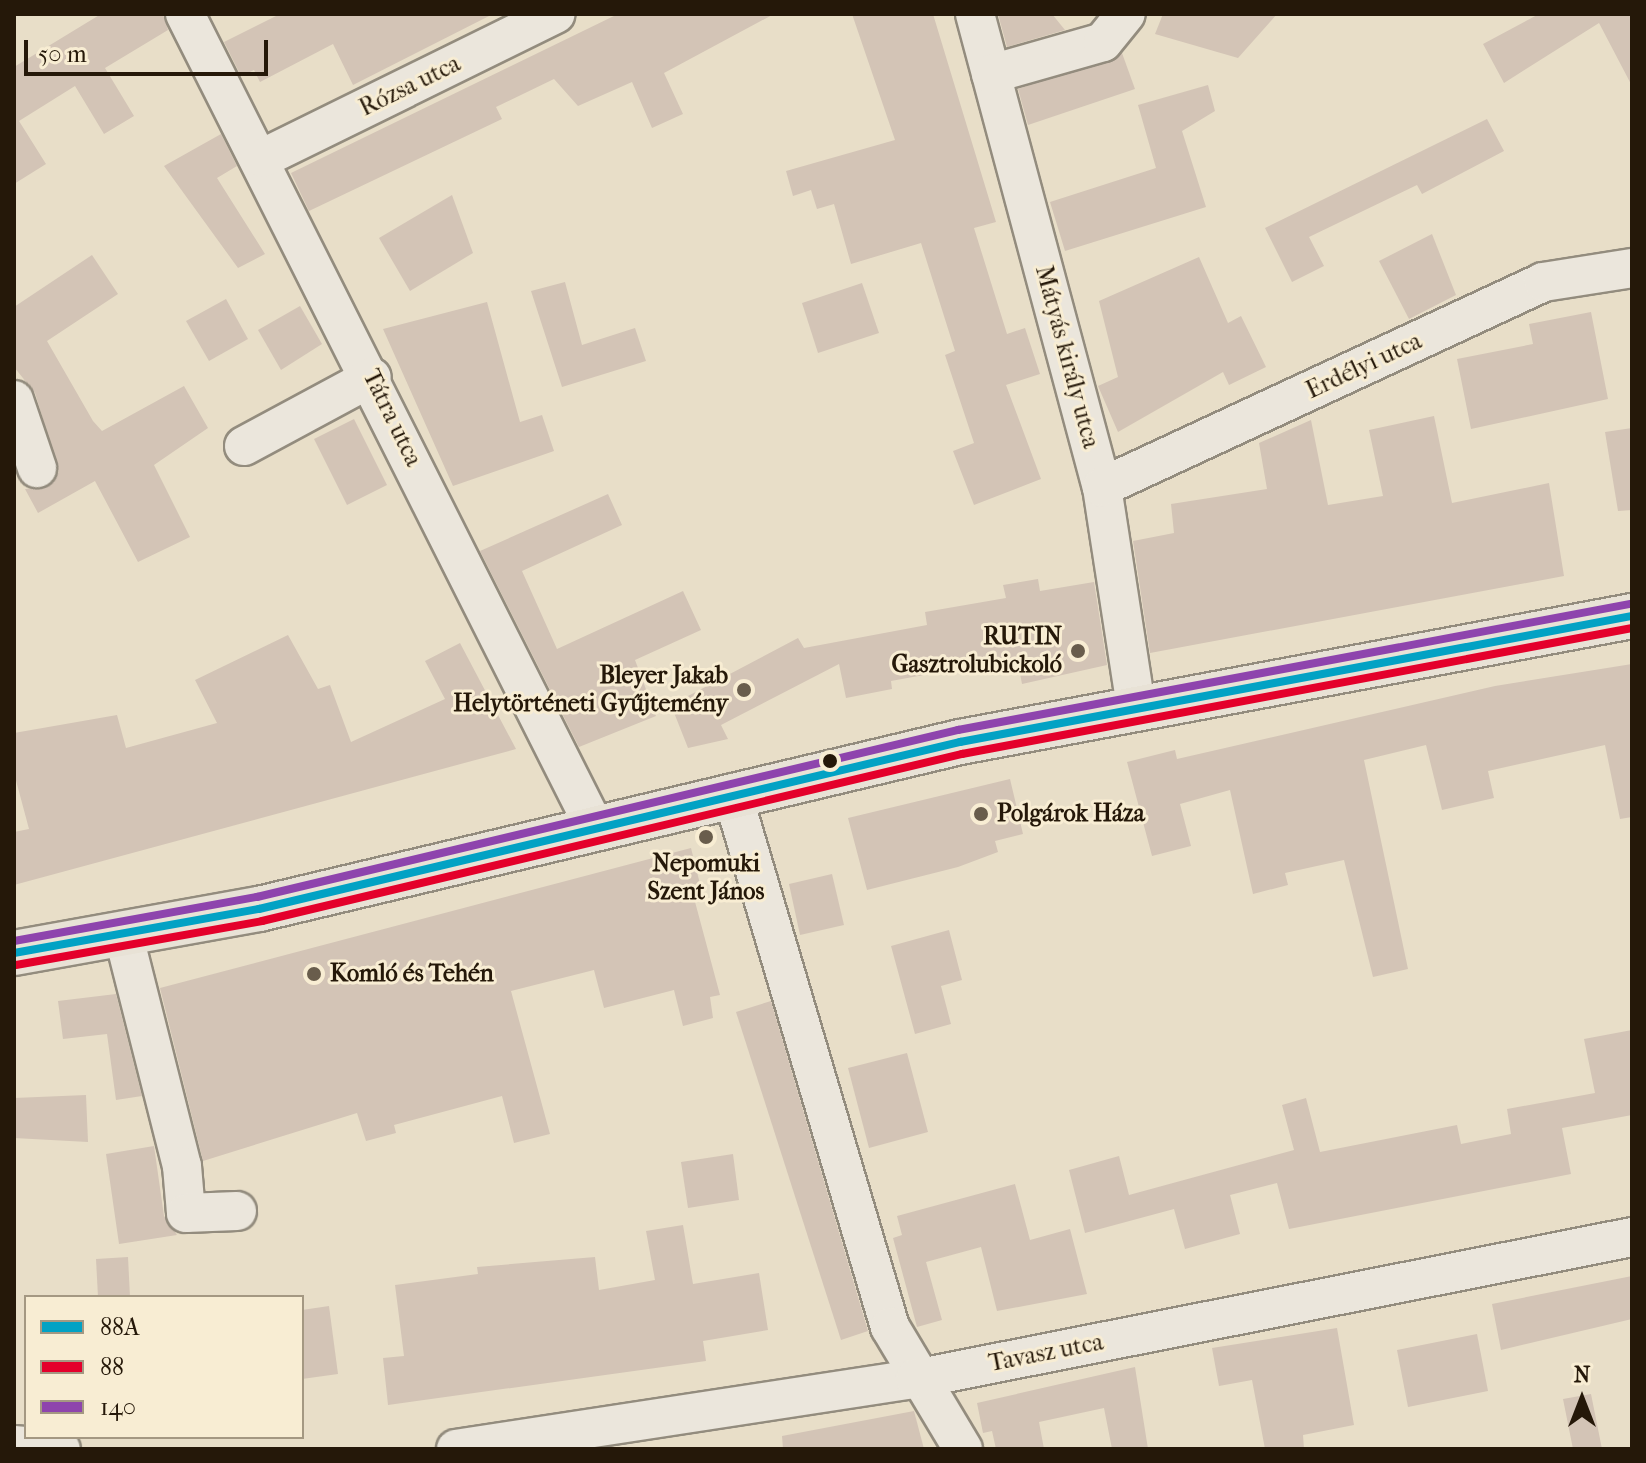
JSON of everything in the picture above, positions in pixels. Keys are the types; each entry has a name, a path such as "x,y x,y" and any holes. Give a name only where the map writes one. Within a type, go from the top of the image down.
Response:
{"main road":[{"path":"14,953 124,937 593,824 1136,706 1632,616"}],"street":[{"name":"Tátra utca","path":"185,14 263,158 593,824"},
{"name":"Rózsa utca","path":"263,158 556,14"},
{"name":"Mátyás király utca","path":"975,14 1102,487 1136,706"},
{"path":"991,74 1103,42 1126,14"},
{"name":"Erdélyi utca","path":"1102,487 1543,282 1632,268"},
{"path":"244,446 372,377"},
{"path":"14,400 37,468"},
{"path":"732,793 890,1327 915,1379 963,1449"},
{"path":"124,937 182,1166 186,1213 237,1211"},
{"name":"Tavasz utca","path":"456,1449 915,1379 1632,1237"},
{"path":"14,1445 61,1449"}],"building":[{"path":"101,14 163,14 168,30 105,68 134,116 104,134 75,86 19,121 46,164 14,184 14,67"},
{"path":"280,14 493,14 353,85 333,44 260,82 254,70 241,76 224,42"},
{"path":"618,14 774,14 664,73 683,114 652,128 632,82 578,106 554,79 496,107 502,119 309,211 291,173"},
{"path":"852,14 933,14 996,222 974,228 1007,334 1025,328 1040,374 1006,385 1041,479 974,505 953,451 974,443 945,355 955,351 921,243 851,264 834,204 817,209 811,190 793,196 786,171 895,140"},
{"path":"998,14 1052,14 1065,30 1007,47"},
{"path":"1163,14 1277,14 1238,58 1155,34"},
{"path":"1539,14 1632,14 1632,86 1599,23 1504,83 1483,44"},
{"path":"1122,53 1135,89 1028,125 1018,89"},
{"path":"1208,85 1215,111 1182,131 1206,207 1065,251 1050,202 1156,168 1138,105"},
{"path":"1487,119 1504,151 1422,194 1417,185 1309,237 1324,266 1292,282 1265,228"},
{"path":"221,134 237,166 217,178 265,254 238,268 164,166"},
{"path":"452,195 473,253 410,291 379,238"},
{"path":"1432,234 1456,295 1409,319 1379,261"},
{"path":"92,255 118,294 47,341 93,421 102,431 184,386 208,428 154,465 190,537 138,562 95,481 38,513 25,489 45,488 59,472 35,393 14,367 14,307"},
{"path":"1199,257 1228,323 1241,316 1266,367 1229,385 1223,372 1118,432 1098,386 1118,377 1099,301"},
{"path":"565,282 582,345 635,328 646,361 562,387 531,291"},
{"path":"862,283 879,333 818,353 802,303"},
{"path":"226,299 248,339 209,361 186,321"},
{"path":"487,302 520,422 542,415 554,451 453,486 383,329"},
{"path":"300,306 322,344 281,370 258,330"},
{"path":"1591,312 1608,399 1471,429 1457,359 1533,344 1529,324"},
{"path":"1434,416 1452,503 1549,483 1564,576 1150,653 1133,541 1174,533 1171,504 1267,489 1259,443 1311,420 1328,505 1383,496 1369,430"},
{"path":"354,419 387,485 347,505 314,439"},
{"path":"1632,428 1632,510 1618,511 1605,432"},
{"path":"608,494 622,525 522,571 557,649 683,591 701,630 635,660 656,716 579,747 480,551"},
{"path":"1038,579 1040,591 1094,582 1107,665 1022,684 1017,658 891,681 892,689 846,698 839,664 721,725 728,739 688,748 671,705 798,638 804,648 927,625 925,612 1006,598 1003,585"},
{"path":"288,635 318,689 330,685 351,742 445,699 425,661 460,643 516,749 14,885 14,832 29,829 14,773 14,733 117,715 126,748 217,723 195,680"},
{"path":"1632,664 1632,817 1620,819 1605,745 1488,771 1494,798 1442,810 1426,745 1364,760 1408,969 1373,977 1344,860 1285,873 1288,885 1253,894 1230,790 1180,804 1191,846 1152,856 1127,762 1175,750 1177,759 1495,686"},
{"path":"1010,779 1023,834 995,841 998,852 958,867 867,890 848,818"},
{"path":"691,848 703,896 694,898 720,995 710,997 713,1018 683,1026 674,990 604,1008 594,970 511,991 550,1134 514,1143 502,1096 394,1125 396,1133 366,1141 357,1113 203,1161 160,988"},
{"path":"832,874 844,925 800,935 789,884"},
{"path":"949,930 962,980 941,986 951,1024 915,1034 891,946"},
{"path":"116,994 142,1096 116,1100 107,1034 63,1039 58,1001"},
{"path":"771,1001 868,1331 841,1340 736,1012"},
{"path":"1632,1030 1632,1115 1562,1128 1571,1174 1289,1229 1277,1183 1230,1195 1240,1234 1185,1249 1174,1209 1085,1233 1069,1170 1119,1156 1129,1195 1294,1150 1282,1105 1306,1098 1320,1152 1457,1125 1461,1144 1511,1134 1507,1109 1595,1093 1584,1039"},
{"path":"907,1053 928,1132 869,1148 848,1068"},
{"path":"86,1095 88,1142 14,1138 14,1098"},
{"path":"154,1146 164,1216 177,1235 119,1244 106,1154"},
{"path":"733,1154 739,1200 688,1208 681,1162"},
{"path":"1015,1184 1030,1240 1070,1229 1087,1294 997,1311 981,1247 926,1262 942,1320 917,1327 893,1238 902,1235 897,1216"},
{"path":"683,1225 693,1284 759,1273 768,1330 703,1341 706,1361 388,1405 383,1358 404,1356 395,1285 478,1274 477,1267 595,1257 599,1290 655,1280 646,1231"},
{"path":"128,1257 130,1295 98,1295 96,1259"},
{"path":"1632,1276 1632,1319 1501,1350 1492,1304"},
{"path":"329,1306 338,1374 304,1379 304,1310"},
{"path":"1337,1328 1354,1425 1303,1435 1304,1449 1265,1449 1252,1380 1219,1386 1212,1348"},
{"path":"1477,1334 1488,1391 1408,1407 1397,1350"},
{"path":"1135,1367 1148,1449 1112,1449 1104,1408 1039,1422 1044,1449 996,1449 992,1431 983,1433 977,1403"},
{"path":"1591,1394 1602,1449 1573,1449 1563,1399"},
{"path":"914,1411 924,1449 783,1449 782,1436"}],"transit line":[{"name":"140","path":"14,941 257,897 958,730 1630,604"},
{"name":"88A","path":"14,953 259,909 960,742 1632,616"},
{"name":"88","path":"16,965 262,921 962,754 1632,628"}],"place":[{"name":"RUTIN Gasztrolubickoló","path":"1078,651"},
{"name":"Bleyer Jakab Helytörténeti Gyűjtemény","path":"744,690"},
{"name":"Polgárok Háza","path":"981,814"},
{"name":"Nepomuki Szent János","path":"706,837"},
{"name":"Komló és Tehén","path":"314,974"}]}
